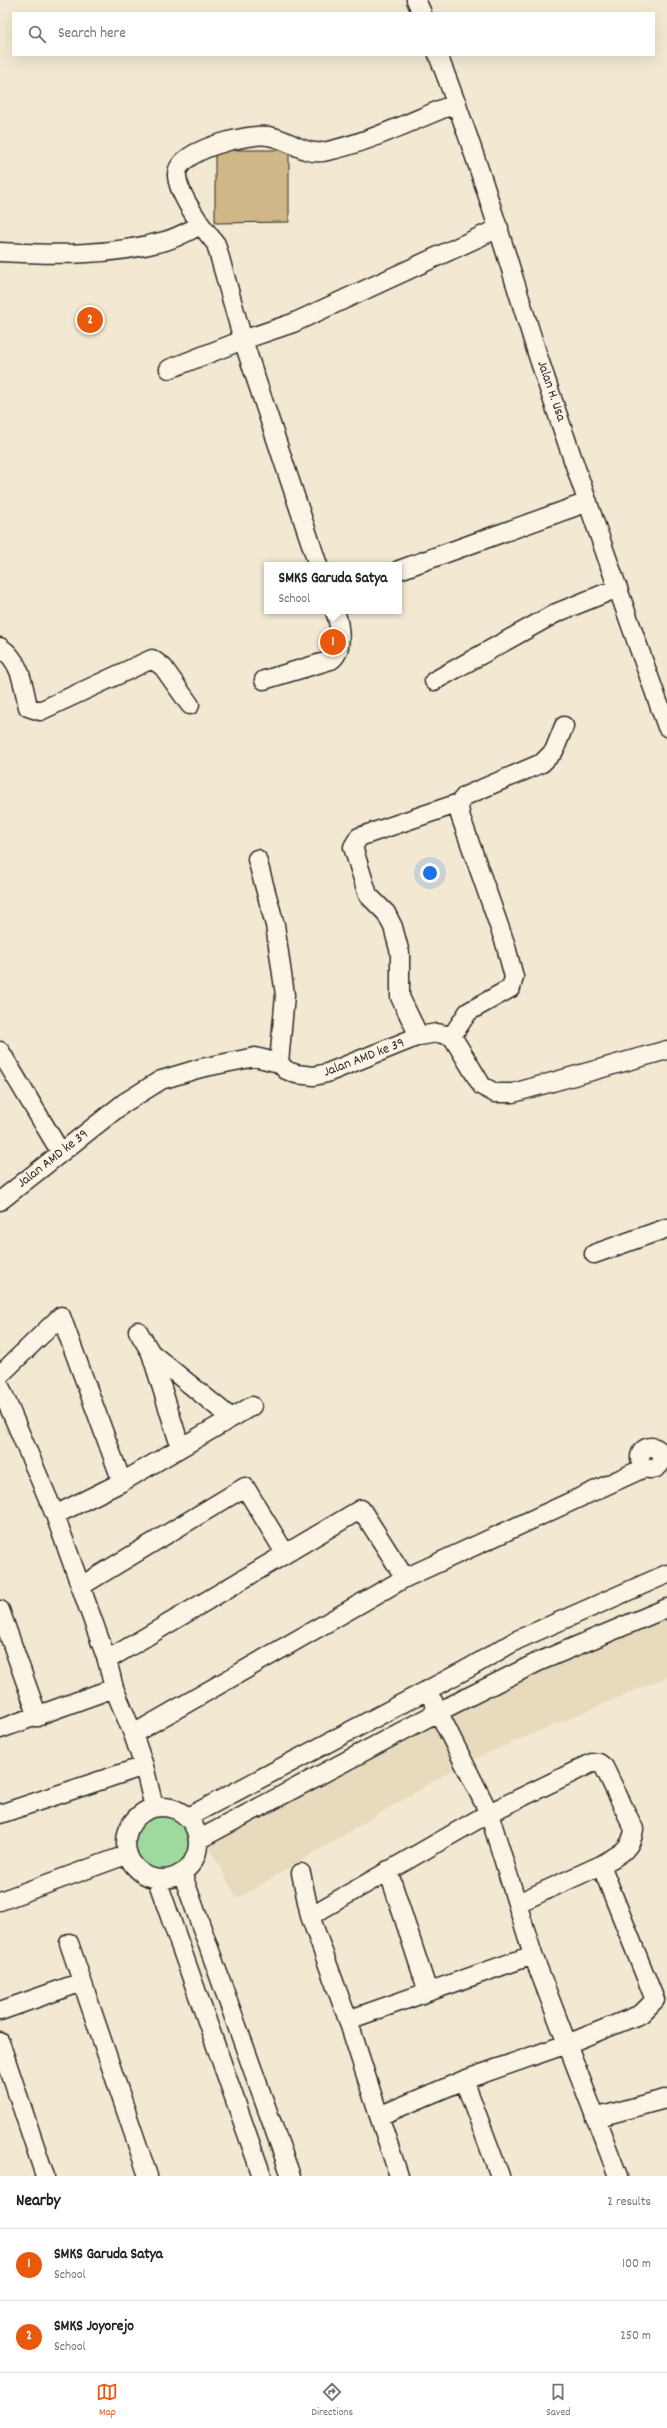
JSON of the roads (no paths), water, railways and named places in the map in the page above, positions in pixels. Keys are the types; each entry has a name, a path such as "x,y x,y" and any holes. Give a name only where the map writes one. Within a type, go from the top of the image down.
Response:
{"street":[{"path":"416,0 422,12"},
{"name":"Jalan H. Usa","path":"438,56 457,104 499,228 538,356 667,727"},
{"path":"317,562 243,340 216,244 201,225 187,203 177,176 180,167 196,153 229,140 267,135 280,138 305,150 321,152 353,144 457,104"},
{"path":"0,252 60,255 94,254 166,241 201,225"},
{"path":"169,369 243,340 293,323 499,228"},
{"path":"402,569 588,502"},
{"path":"434,681 556,613 618,588"},
{"path":"264,680 331,660 336,656 339,648 335,614"},
{"path":"0,647 13,658 19,669 28,707 33,710 40,711 152,659 163,666 190,705"},
{"path":"419,1036 400,997 400,953 393,927 386,913 368,895 354,847 359,837 458,803 466,796 542,763 554,751 564,726"},
{"path":"458,803 460,815 505,943 514,977 511,988 468,1012 452,1036 482,1086 495,1093 513,1093 667,1050"},
{"path":"257,859 274,924 285,995 280,1063"},
{"name":"Jalan AMD ke 39","path":"0,1201 124,1103 161,1080 194,1070 255,1057 280,1063 286,1070 296,1074 314,1076 327,1074 419,1036 437,1033 452,1036"},
{"path":"0,1051 61,1153"},
{"path":"594,1254 667,1228"},
{"path":"0,1375 61,1316 122,1482"},
{"path":"138,1331 151,1352 180,1446"},
{"path":"151,1352 230,1417"},
{"path":"0,1386 55,1515 81,1586 107,1660 114,1688 133,1734 144,1766 154,1807"},
{"path":"55,1515 122,1482 180,1446 252,1406"},
{"path":"133,1734 405,1578 644,1468 639,1458 641,1453 649,1447 654,1447 662,1454 665,1464"},
{"path":"81,1586 245,1488 286,1553"},
{"path":"107,1660 361,1509 405,1578"},
{"path":"188,1817 428,1690 517,1640 667,1574"},
{"path":"198,1840 438,1712 538,1662 667,1608"},
{"path":"0,1610 38,1717"},
{"path":"0,1729 38,1717 114,1688"},
{"path":"428,1690 489,1813 533,1955 618,2176"},
{"path":"310,1916 489,1813 592,1763 599,1763 604,1767 634,1829 633,1840 626,1851 518,1903"},
{"path":"0,1814 144,1766"},
{"path":"154,1807 172,1807 188,1817 195,1828 198,1840 195,1859 182,1873 158,1880 138,1872 126,1855 125,1834 135,1816 154,1807"},
{"path":"0,1901 126,1855"},
{"path":"379,2116 464,2080 567,2044 642,2014 655,2000 601,1864"},
{"path":"388,1870 428,1992"},
{"path":"301,1872 310,1916 348,2020 399,2176"},
{"path":"182,1873 291,2176"},
{"path":"158,1880 262,2176"},
{"path":"69,1943 148,2176"},
{"path":"348,2020 533,1955"},
{"path":"0,2011 82,1982"},
{"path":"0,2042 45,2176"},
{"path":"464,2080 500,2176"},
{"path":"595,2118 665,2099"}],"place":[{"name":"SMKS Joyorejo","path":"90,320"},
{"name":"SMKS Garuda Satya","path":"333,642"}]}
